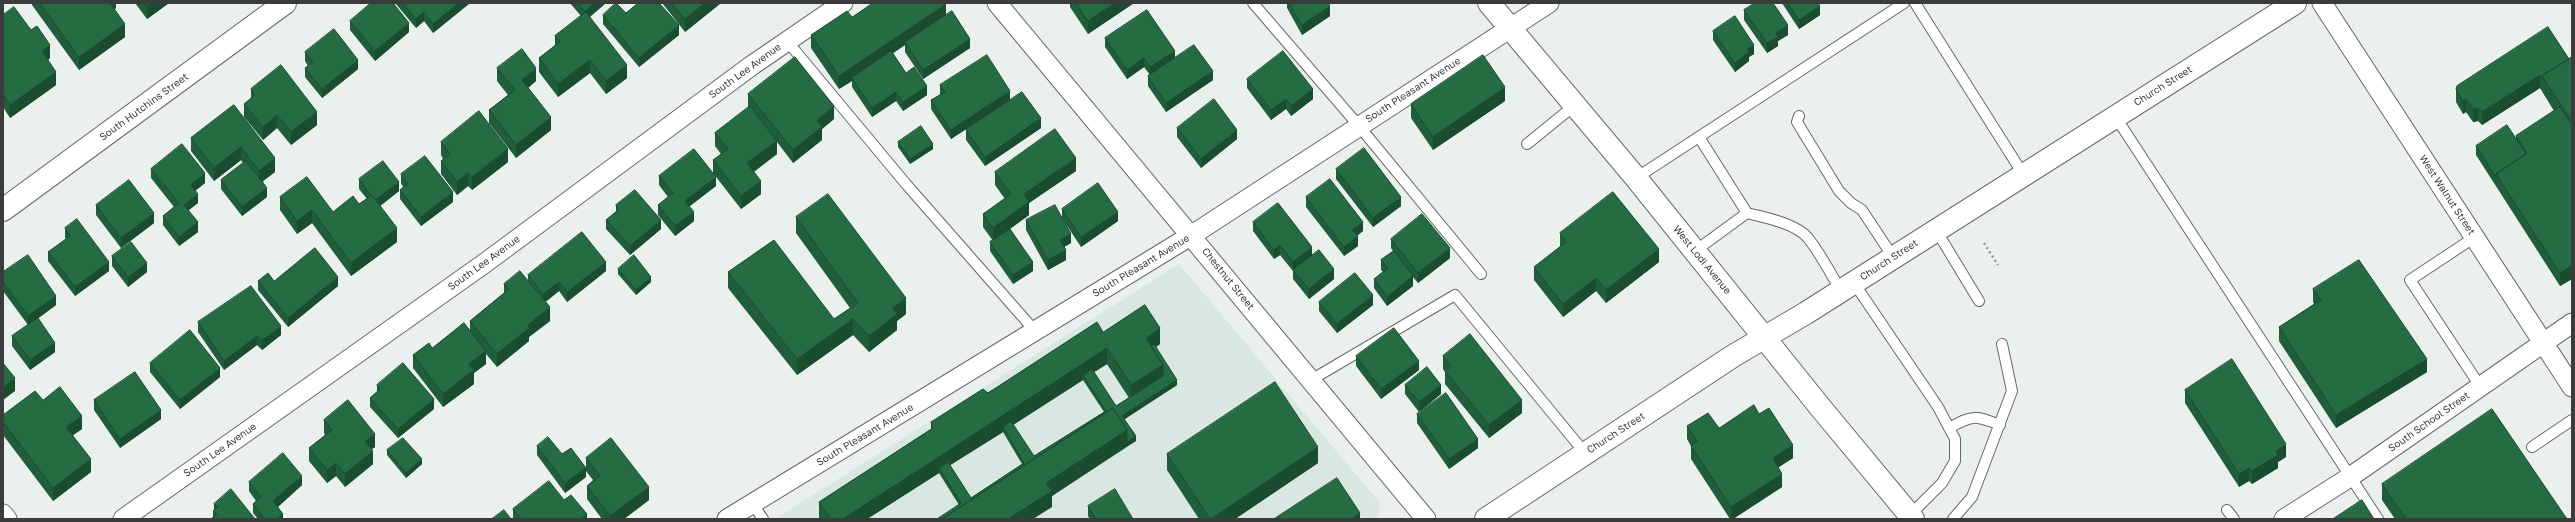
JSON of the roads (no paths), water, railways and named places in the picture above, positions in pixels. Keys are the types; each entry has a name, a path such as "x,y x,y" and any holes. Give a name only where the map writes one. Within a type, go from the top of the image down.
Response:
{"main road":[{"name":"South Hutchins Street","path":"3,210 285,3"},
{"name":"West Lodi Avenue","path":"1489,3 1636,178 1764,338 1912,517"},
{"name":"Church Street","path":"1486,519 1585,453 1764,338 1848,287 2023,174 2295,3"}],"street":[{"name":"South Lee Avenue","path":"123,519 485,263 787,41 843,3"},
{"name":"Chestnut Street","path":"996,3 1192,235 1426,519"},
{"name":"South Pleasant Avenue","path":"727,519 1192,235 1509,27 1549,3"},
{"name":"West Walnut Street","path":"2322,3 2572,388"},
{"name":"South School Street","path":"2284,519 2350,477 2572,323"},
{"path":"3,514 7,519"}],"lane":[{"path":"1253,3 1359,126 1481,274"},
{"path":"1636,178 1904,3"},
{"path":"1915,3 2023,174"},
{"path":"787,41 906,184 1035,331"},
{"path":"1527,144 1575,105"},
{"path":"1799,116 1797,122 1839,191 1851,203 1862,210 1893,257"},
{"path":"2115,116 2378,519"},
{"path":"1699,137 1747,213 1793,227 1806,235 1848,287 1938,407 1950,428 1955,439 1955,461 1942,483 1912,517"},
{"path":"1695,251 1747,213"},
{"path":"1936,230 1979,301"},
{"path":"2474,237 2410,280 2480,386"},
{"path":"1311,380 1455,294 1585,453"},
{"path":"1953,519 1972,497 2012,390 2002,344"},
{"path":"1950,428 1969,417 1982,418 2000,425"},
{"path":"2532,447 2572,420"},
{"path":"752,503 763,519"},
{"path":"2227,510 2234,519"}]}
